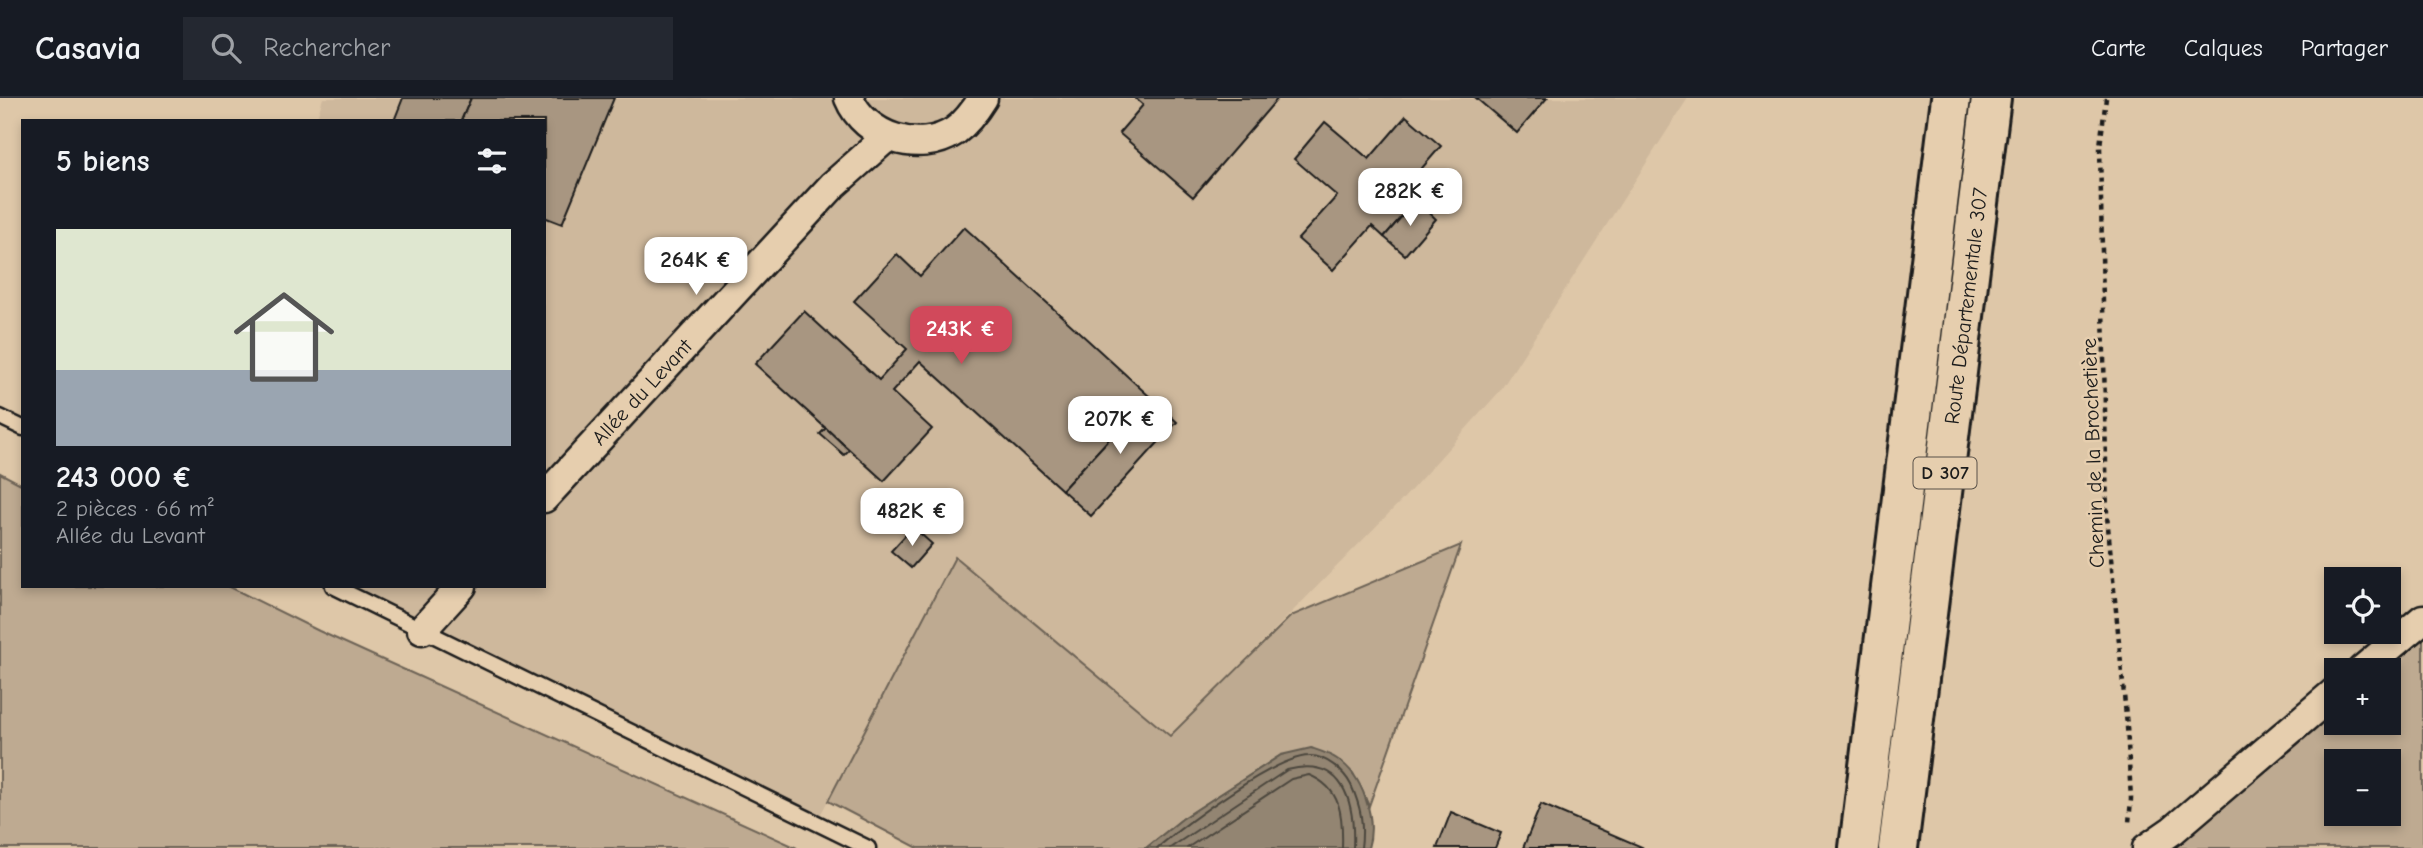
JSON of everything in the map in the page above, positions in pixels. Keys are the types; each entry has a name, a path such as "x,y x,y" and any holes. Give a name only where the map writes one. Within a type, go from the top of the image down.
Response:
{"main road":[{"name":"Route Départementale 307","path":"1860,848 1951,98"},
{"name":"Route Départementale 307","path":"1898,848 1991,98"}],"street":[{"path":"849,98 867,124 887,136 909,142 932,140 953,132 970,117 983,98"},
{"name":"Allée du Levant","path":"546,496 833,185 887,136"},
{"path":"422,630 461,588"},
{"path":"2376,658 2423,619"},
{"path":"2137,842 2173,830 2324,701"}],"lane":[{"path":"0,416 21,427"},
{"path":"337,588 868,848"}],"path":[{"name":"Chemin de la Brochetière","path":"2106,98 2100,146 2100,183 2107,516 2137,842"}],"shaded area":[{"path":"323,98 1688,98 1500,391 1403,499 1170,736 955,557 812,831 344,588 546,588 546,119 317,119"},
{"path":"0,473 21,484 21,588 232,588 319,631 797,848 0,848"},
{"path":"1461,545 1369,806 1353,773 1281,755 1182,819 1146,848 918,848 828,801 955,557 1170,736 1291,616"},
{"path":"2423,637 2423,848 2172,848 2324,720 2324,735 2401,735 2401,658 2398,658"}],"water":[{"path":"1311,748 1328,754 1346,766 1361,787 1371,824 1368,848 1146,848 1182,819 1281,755"}],"building":[{"path":"403,98 471,98 462,119 395,119"},
{"path":"471,98 614,98 562,224 546,218 546,119 462,119"},
{"path":"1135,98 1278,98 1193,197 1119,133 1143,105"},
{"path":"1476,98 1547,98 1517,133"},
{"path":"1406,116 1441,146 1403,190 1416,200 1384,237 1372,226 1333,270 1298,239 1337,196 1294,159 1325,122 1369,159"},
{"path":"1416,200 1436,219 1405,255 1384,237"},
{"path":"964,227 1149,396 1062,490 920,361 892,392 932,429 884,481 755,364 804,311 879,380 907,349 854,301 897,254 920,276"},
{"path":"1149,396 1177,422 1091,516 1062,490"},
{"path":"826,428 849,450 844,455 820,434"},
{"path":"913,527 932,544 911,568 891,551"},
{"path":"1541,804 1642,847 1523,848"},
{"path":"1451,812 1501,833 1495,848 1437,848"}]}
